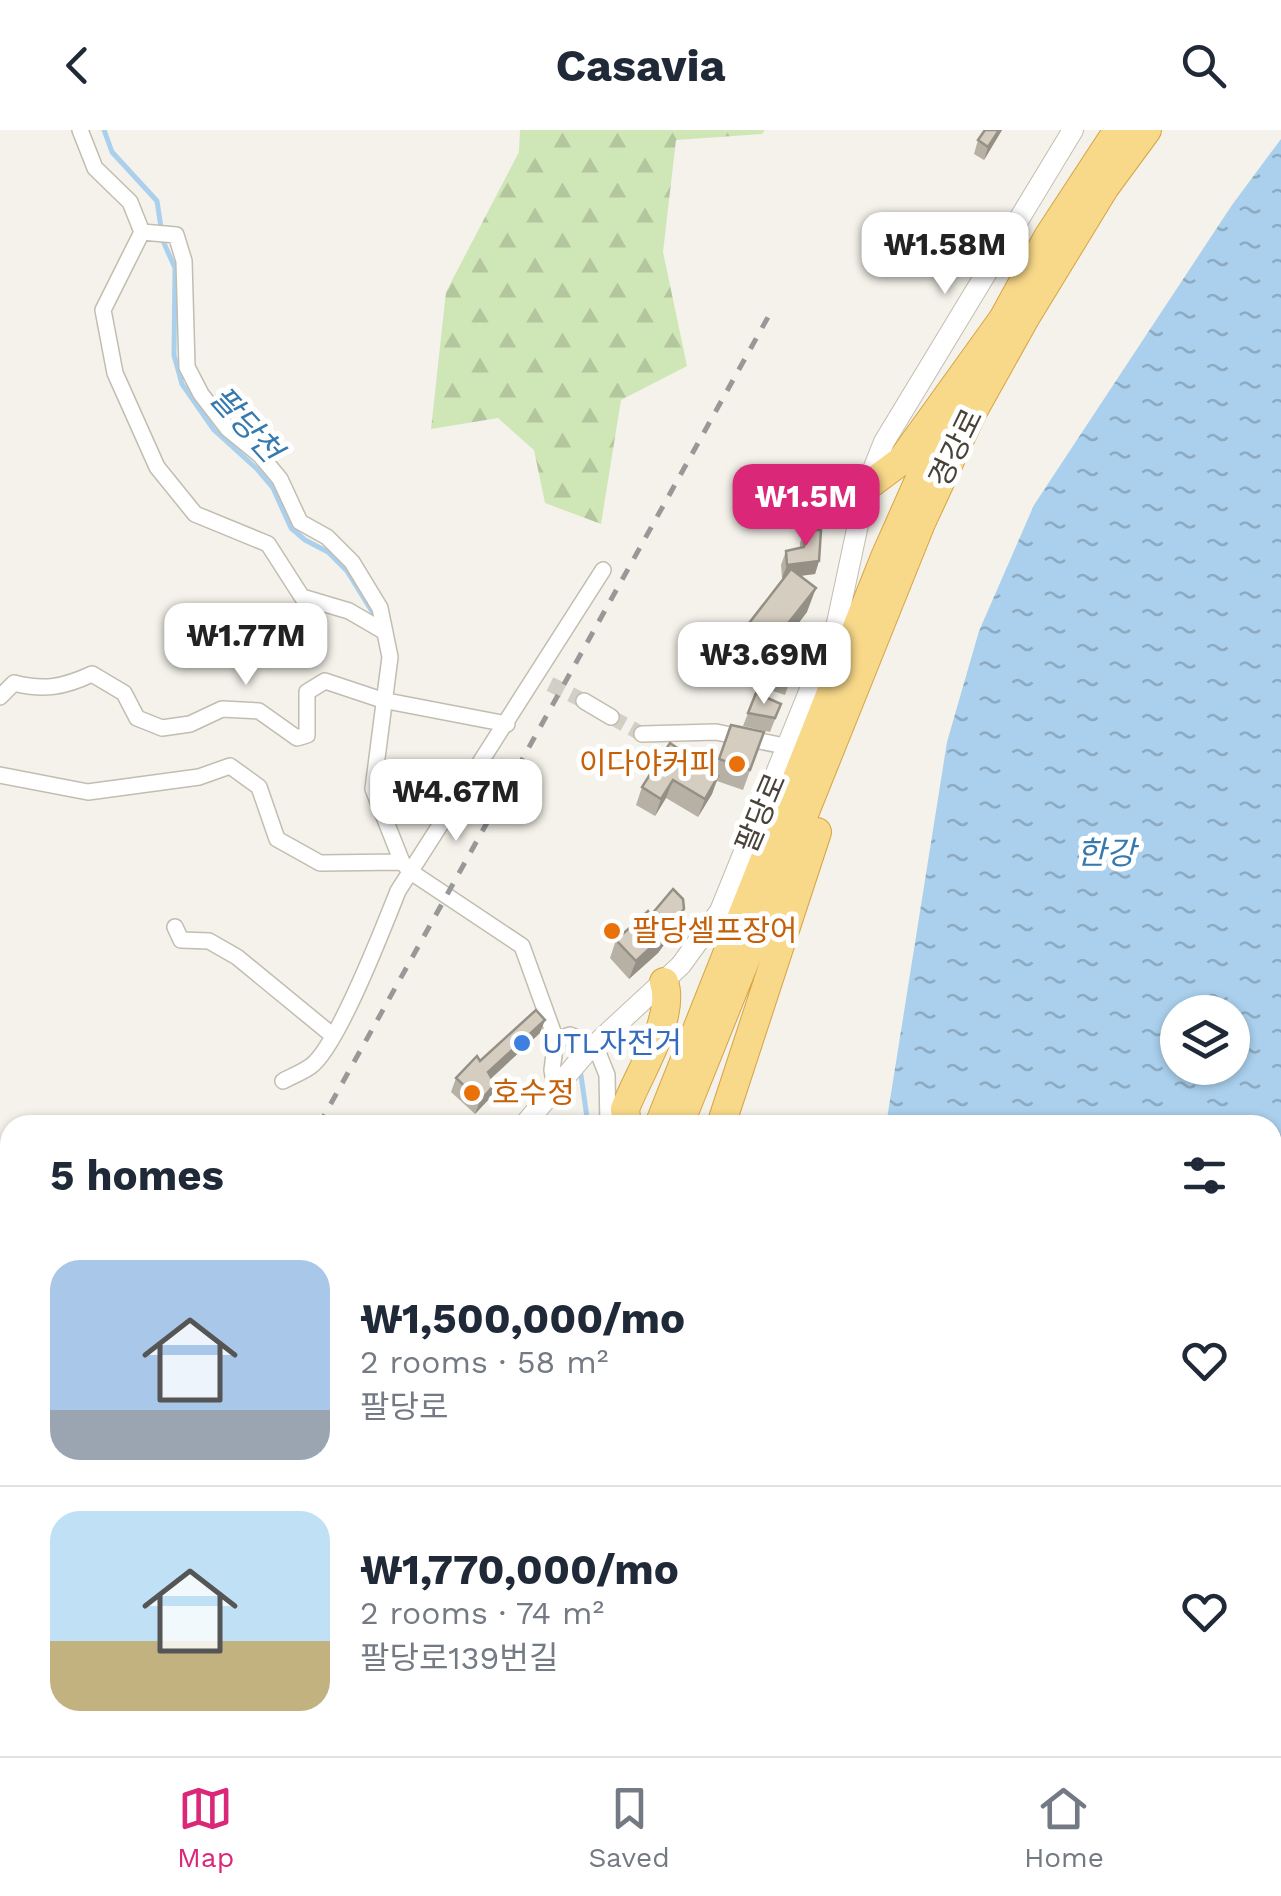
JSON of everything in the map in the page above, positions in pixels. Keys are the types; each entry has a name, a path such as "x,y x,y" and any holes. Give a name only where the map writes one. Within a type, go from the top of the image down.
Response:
{"highway":[{"name":"경강로","path":"684,1115 921,522 1048,237 1118,130"},
{"name":"경강로","path":"663,1115 885,557 937,440 1014,318 1147,130"},
{"path":"866,487 901,461 1014,318 1079,254 1164,130"},
{"path":"724,1115 838,772 851,702"},
{"path":"626,1115 633,1087 665,1015 668,994 664,982"}],"street":[{"path":"80,130 95,168 130,202 147,232"},
{"name":"팔당로","path":"532,1115 590,1050 681,965 720,910 837,623 866,487 884,442 1073,130"},
{"path":"147,232 176,235 184,261 187,366 194,380 228,429 260,455 280,479 300,522 327,537 352,562 380,608 390,657 373,789 407,867"},
{"path":"147,232 102,310 114,374 157,467 194,514 268,544 302,597 349,611 384,632"},
{"path":"283,1080 314,1064 332,1036 377,944 407,867 507,724 534,673 604,570"},
{"path":"534,673 550,684"},
{"path":"0,698 14,684 39,690 70,685 92,674 124,693 137,718 162,728 190,724 222,708 259,711 297,738 307,735 306,692 326,681 382,700 507,724"},
{"path":"584,702 610,716"},
{"path":"642,734 716,732 790,746"},
{"path":"0,775 88,792 199,777 230,766 259,787 276,840 320,862 407,867 522,946 556,1040 552,1070 560,1081"},
{"path":"174,927 181,940 209,941 237,957 332,1036"},
{"path":"556,1040 570,1035 590,1050 607,1075 608,1115"}],"green space":[{"path":"520,130 765,130 762,134 676,140 663,252 687,366 621,400 601,524 545,503 534,450 498,418 431,429 446,292 519,152"}],"water":[{"name":"한강","path":"1281,139 1281,1115 888,1115 947,742 979,631 1034,505 1232,205"}],"building":[{"path":"985,130 999,130 988,147 978,140"},
{"path":"804,530 821,530 819,561 787,565 786,551 804,547"},
{"path":"791,569 816,588 782,631 804,639 794,671 729,649"},
{"path":"756,693 781,704 775,718 748,713"},
{"path":"731,725 764,732 750,770 719,759"},
{"path":"670,743 718,776 705,799 673,780 661,799 642,787"},
{"path":"673,889 683,899 684,909 636,961 616,940 648,911 651,915"},
{"path":"536,1010 545,1020 488,1072 495,1084 480,1101 456,1078 477,1056 480,1061"}],"waterway":[{"name":"팔당천","path":"104,130 112,152 157,201 163,241 175,268 174,355 182,384 214,430 273,488 291,528 328,552 347,571 373,613"},
{"name":"팔당천","path":"581,1075 587,1115"}],"tunnel":[{"path":"550,684 584,701"},
{"path":"611,717 642,734"}],"railway":[{"path":"325,1115 772,310"}],"place":[{"name":"이다야커피","path":"737,764"},
{"name":"팔당셀프장어","path":"612,931"},
{"name":"UTL자전거","path":"522,1043"},
{"name":"호수정","path":"472,1093"}]}
